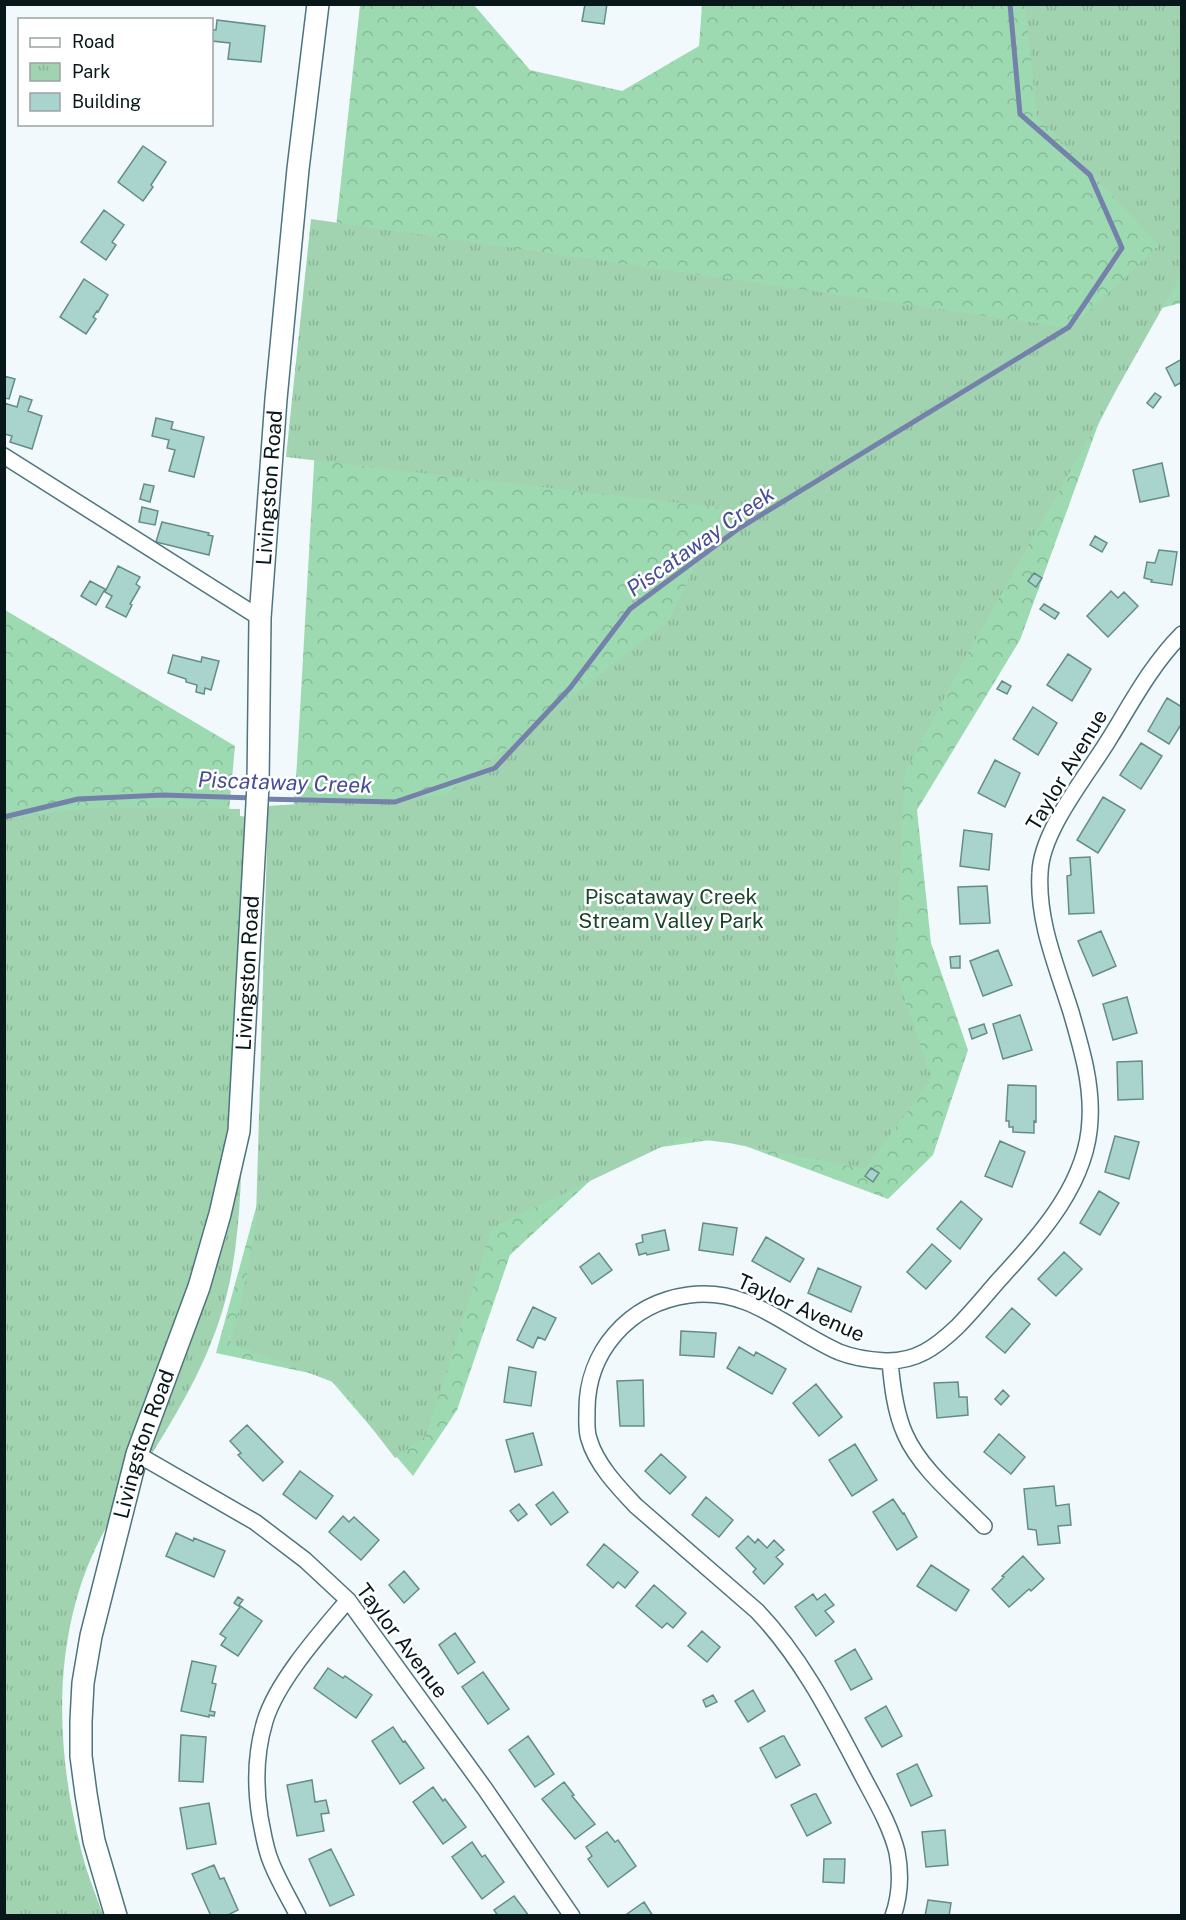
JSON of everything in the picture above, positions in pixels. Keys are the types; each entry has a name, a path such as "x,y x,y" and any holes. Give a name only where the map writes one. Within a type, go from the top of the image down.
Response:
{"main road":[{"name":"Livingston Road","path":"116,1916 94,1842 84,1775 81,1722 83,1683 92,1636 137,1454 199,1287 220,1214 239,1131 258,785 260,618 276,399 298,169 318,4"}],"street":[{"path":"4,456 260,618"},
{"name":"Taylor Avenue","path":"893,1916 899,1890 899,1873 897,1853 889,1826 813,1685 790,1649 757,1611 636,1506 618,1487 589,1440 586,1405 592,1369 613,1336 655,1304 670,1298 686,1296 722,1295 743,1301 763,1309 842,1353 862,1359 890,1361 917,1357 926,1353 962,1321 1037,1238 1073,1182 1083,1161 1090,1118 1086,1066 1042,916 1039,874 1041,861 1049,838 1070,801 1159,659 1182,634"},
{"path":"890,1361 891,1382 897,1408 904,1432 912,1448 925,1465 984,1526"},
{"name":"Taylor Avenue","path":"137,1454 255,1522 305,1560 348,1600 485,1789 572,1916"},
{"path":"298,1916 270,1861 265,1845 258,1802 260,1742 265,1719 290,1673 348,1600"}],"green space":[{"name":"Piscataway Creek Stream Valley Park","path":"360,5 474,5 530,70 622,91 699,46 702,5 1181,5 1181,303 1158,309 1098,425 1020,640 917,810 931,943 968,1050 933,1155 888,1199 724,1138 620,1153 510,1255 457,1410 413,1476 328,1377 216,1353 265,1175 297,763 318,394"},
{"name":"Piscataway Creek Stream Valley Park","path":"1025,5 1181,5 1181,275 973,644 905,772 895,971 932,1078 865,1169 729,1143 682,1137 492,1228 426,1436 395,1458 338,1384 230,1343 246,1281 256,1218 267,806 447,795 669,620 723,508 286,457 311,219 1071,328 1159,245 1037,116"},
{"path":"5,610 235,746 220,910 92,1467 5,1916"},
{"path":"100,807 240,809 240,816 249,817 245,1033 238,1226 226,1298 205,1358 176,1414 110,1521 91,1558 77,1598 68,1638 63,1679 62,1721 65,1763 82,1854 103,1915 5,1915 4,818"}],"building":[{"path":"585,4 607,4 604,24 582,21"},
{"path":"217,20 265,26 261,62 228,59 230,43 213,41 213,30 216,30"},
{"path":"143,146 166,162 143,201 118,182"},
{"path":"104,210 124,225 112,242 116,245 106,260 81,242"},
{"path":"84,279 108,295 93,317 96,319 86,334 60,317"},
{"path":"1182,359 1182,382 1175,386 1166,368"},
{"path":"4,376 15,379 9,399 4,398"},
{"path":"1155,393 1161,397 1153,408 1147,403"},
{"path":"20,396 32,400 28,411 42,416 32,449 10,442 12,436 4,434 4,403 17,407"},
{"path":"156,418 173,422 171,429 204,437 194,477 169,471 175,450 167,448 169,440 152,436"},
{"path":"1162,463 1169,496 1140,502 1133,470"},
{"path":"144,484 154,486 150,502 140,499"},
{"path":"142,507 158,511 155,525 139,522"},
{"path":"162,522 209,533 208,535 213,536 209,555 156,542"},
{"path":"1095,536 1107,543 1102,552 1090,545"},
{"path":"1159,550 1177,552 1172,585 1151,582 1152,580 1144,578 1147,562 1155,563"},
{"path":"118,566 140,577 136,584 140,587 130,604 132,605 126,617 106,607 112,596 105,592"},
{"path":"1034,573 1042,578 1036,587 1028,581"},
{"path":"90,581 105,589 96,605 81,596"},
{"path":"1111,591 1118,598 1124,592 1138,606 1108,637 1087,616"},
{"path":"1044,604 1059,613 1055,619 1040,609"},
{"path":"1068,654 1091,669 1072,701 1047,685"},
{"path":"173,655 201,662 202,657 219,661 211,690 205,688 204,694 196,692 197,685 168,673"},
{"path":"1002,681 1011,686 1007,694 997,689"},
{"path":"1167,698 1182,707 1182,723 1169,744 1148,731"},
{"path":"1033,707 1057,723 1038,755 1013,739"},
{"path":"1141,743 1162,756 1141,789 1120,775"},
{"path":"995,760 1020,773 1005,807 978,793"},
{"path":"1103,797 1125,810 1098,853 1077,840"},
{"path":"964,830 992,834 989,870 960,866"},
{"path":"1090,857 1094,913 1069,914 1067,876 1071,875 1070,858"},
{"path":"987,886 990,923 960,924 958,887"},
{"path":"1101,931 1116,966 1093,976 1078,941"},
{"path":"998,950 1012,985 983,996 970,961"},
{"path":"960,956 960,968 951,968 950,957"},
{"path":"1127,997 1137,1033 1113,1040 1103,1004"},
{"path":"1020,1015 1032,1050 1003,1059 993,1024"},
{"path":"984,1024 987,1033 972,1039 969,1029"},
{"path":"1142,1061 1143,1099 1118,1100 1117,1062"},
{"path":"1008,1085 1036,1086 1034,1133 1013,1132 1013,1127 1009,1127 1009,1121 1006,1121"},
{"path":"1115,1136 1139,1142 1129,1179 1105,1172"},
{"path":"1000,1141 1025,1152 1012,1187 985,1176"},
{"path":"871,1168 879,1173 873,1182 865,1176"},
{"path":"1099,1191 1119,1203 1100,1235 1080,1223"},
{"path":"961,1201 982,1219 960,1249 937,1229"},
{"path":"703,1223 737,1228 733,1255 699,1250"},
{"path":"665,1230 669,1250 639,1255 636,1244 643,1242 642,1235"},
{"path":"766,1237 804,1259 790,1282 752,1261"},
{"path":"932,1244 951,1261 926,1289 907,1272"},
{"path":"1064,1252 1082,1269 1056,1296 1038,1279"},
{"path":"599,1253 612,1270 592,1284 580,1267"},
{"path":"818,1268 861,1287 851,1312 808,1293"},
{"path":"533,1307 556,1318 545,1340 538,1337 533,1348 517,1340"},
{"path":"1012,1308 1030,1324 1005,1353 986,1337"},
{"path":"681,1331 716,1333 714,1357 680,1355"},
{"path":"739,1347 754,1356 756,1352 786,1369 772,1394 727,1368"},
{"path":"509,1367 536,1372 531,1406 504,1402"},
{"path":"643,1380 644,1426 620,1426 617,1381"},
{"path":"958,1382 959,1397 967,1397 968,1415 937,1418 934,1383"},
{"path":"816,1384 842,1417 819,1436 793,1403"},
{"path":"1003,1390 1009,1396 1001,1405 995,1399"},
{"path":"247,1425 283,1462 263,1481 238,1455 241,1453 230,1441"},
{"path":"533,1433 542,1465 515,1472 506,1440"},
{"path":"999,1434 1025,1457 1011,1474 984,1452"},
{"path":"855,1444 877,1480 852,1496 829,1460"},
{"path":"661,1454 686,1477 670,1494 645,1471"},
{"path":"300,1471 333,1496 316,1519 283,1494"},
{"path":"1054,1486 1056,1506 1069,1504 1071,1525 1058,1526 1060,1543 1038,1545 1036,1530 1028,1529 1024,1489"},
{"path":"553,1492 568,1512 551,1525 536,1505"},
{"path":"706,1497 733,1520 719,1537 692,1515"},
{"path":"893,1499 904,1513 917,1537 897,1550 873,1512"},
{"path":"519,1504 527,1514 518,1521 510,1511"},
{"path":"343,1516 349,1522 354,1517 379,1540 361,1560 329,1532"},
{"path":"176,1533 225,1551 214,1577 166,1556"},
{"path":"748,1536 755,1543 758,1539 767,1548 774,1540 784,1550 776,1557 783,1564 764,1584 753,1572 756,1569 736,1548"},
{"path":"604,1544 638,1572 625,1588 618,1582 613,1588 587,1565"},
{"path":"1023,1556 1044,1579 1009,1607 992,1589"},
{"path":"931,1565 969,1590 956,1611 917,1586"},
{"path":"404,1571 419,1589 404,1603 389,1585"},
{"path":"654,1585 686,1613 673,1628 667,1623 662,1628 636,1606"},
{"path":"813,1594 817,1600 825,1594 834,1605 825,1611 834,1622 816,1636 795,1607"},
{"path":"238,1597 243,1600 239,1605 262,1621 238,1656 221,1645 226,1638 220,1634 240,1607 234,1603"},
{"path":"702,1631 720,1647 707,1662 688,1646"},
{"path":"455,1633 475,1662 458,1674 439,1645"},
{"path":"855,1649 872,1679 851,1690 835,1661"},
{"path":"192,1661 216,1666 212,1683 216,1684 210,1711 215,1712 214,1716 181,1711"},
{"path":"328,1668 343,1678 345,1676 372,1695 356,1718 314,1688"},
{"path":"483,1672 509,1709 488,1724 462,1687"},
{"path":"753,1690 765,1711 748,1722 735,1701"},
{"path":"713,1695 717,1702 706,1707 703,1700"},
{"path":"886,1706 902,1736 882,1747 865,1718"},
{"path":"393,1727 424,1768 400,1784 372,1741"},
{"path":"181,1735 206,1737 203,1782 179,1781"},
{"path":"528,1736 554,1774 535,1787 509,1750"},
{"path":"782,1736 800,1765 776,1778 760,1748"},
{"path":"917,1764 932,1796 911,1806 897,1774"},
{"path":"312,1780 315,1802 326,1800 329,1813 321,1814 324,1831 297,1836 287,1785"},
{"path":"564,1782 574,1795 572,1796 595,1824 575,1839 542,1799"},
{"path":"433,1787 466,1827 443,1844 413,1802"},
{"path":"814,1794 831,1823 807,1836 791,1805"},
{"path":"209,1803 216,1844 187,1849 180,1808"},
{"path":"945,1830 948,1865 926,1867 922,1832"},
{"path":"607,1832 615,1842 618,1840 636,1866 608,1887 588,1859 592,1856 586,1847"},
{"path":"472,1842 482,1857 485,1855 504,1882 482,1899 452,1857"},
{"path":"331,1849 354,1895 330,1906 309,1859"},
{"path":"824,1859 845,1859 844,1883 823,1882"},
{"path":"214,1865 220,1879 224,1878 238,1910 226,1916 211,1916 192,1874"},
{"path":"514,1896 529,1916 498,1916 494,1910"},
{"path":"928,1900 951,1903 949,1916 925,1916"},
{"path":"644,1902 653,1916 628,1916 627,1914"}],"waterway":[{"name":"Piscataway Creek","path":"262,799 395,802 495,768 570,688 630,609 738,529 1069,327 1122,248 1090,175 1020,114 1010,4"},
{"name":"Piscataway Creek","path":"4,817 78,799 163,795 253,798"}]}
